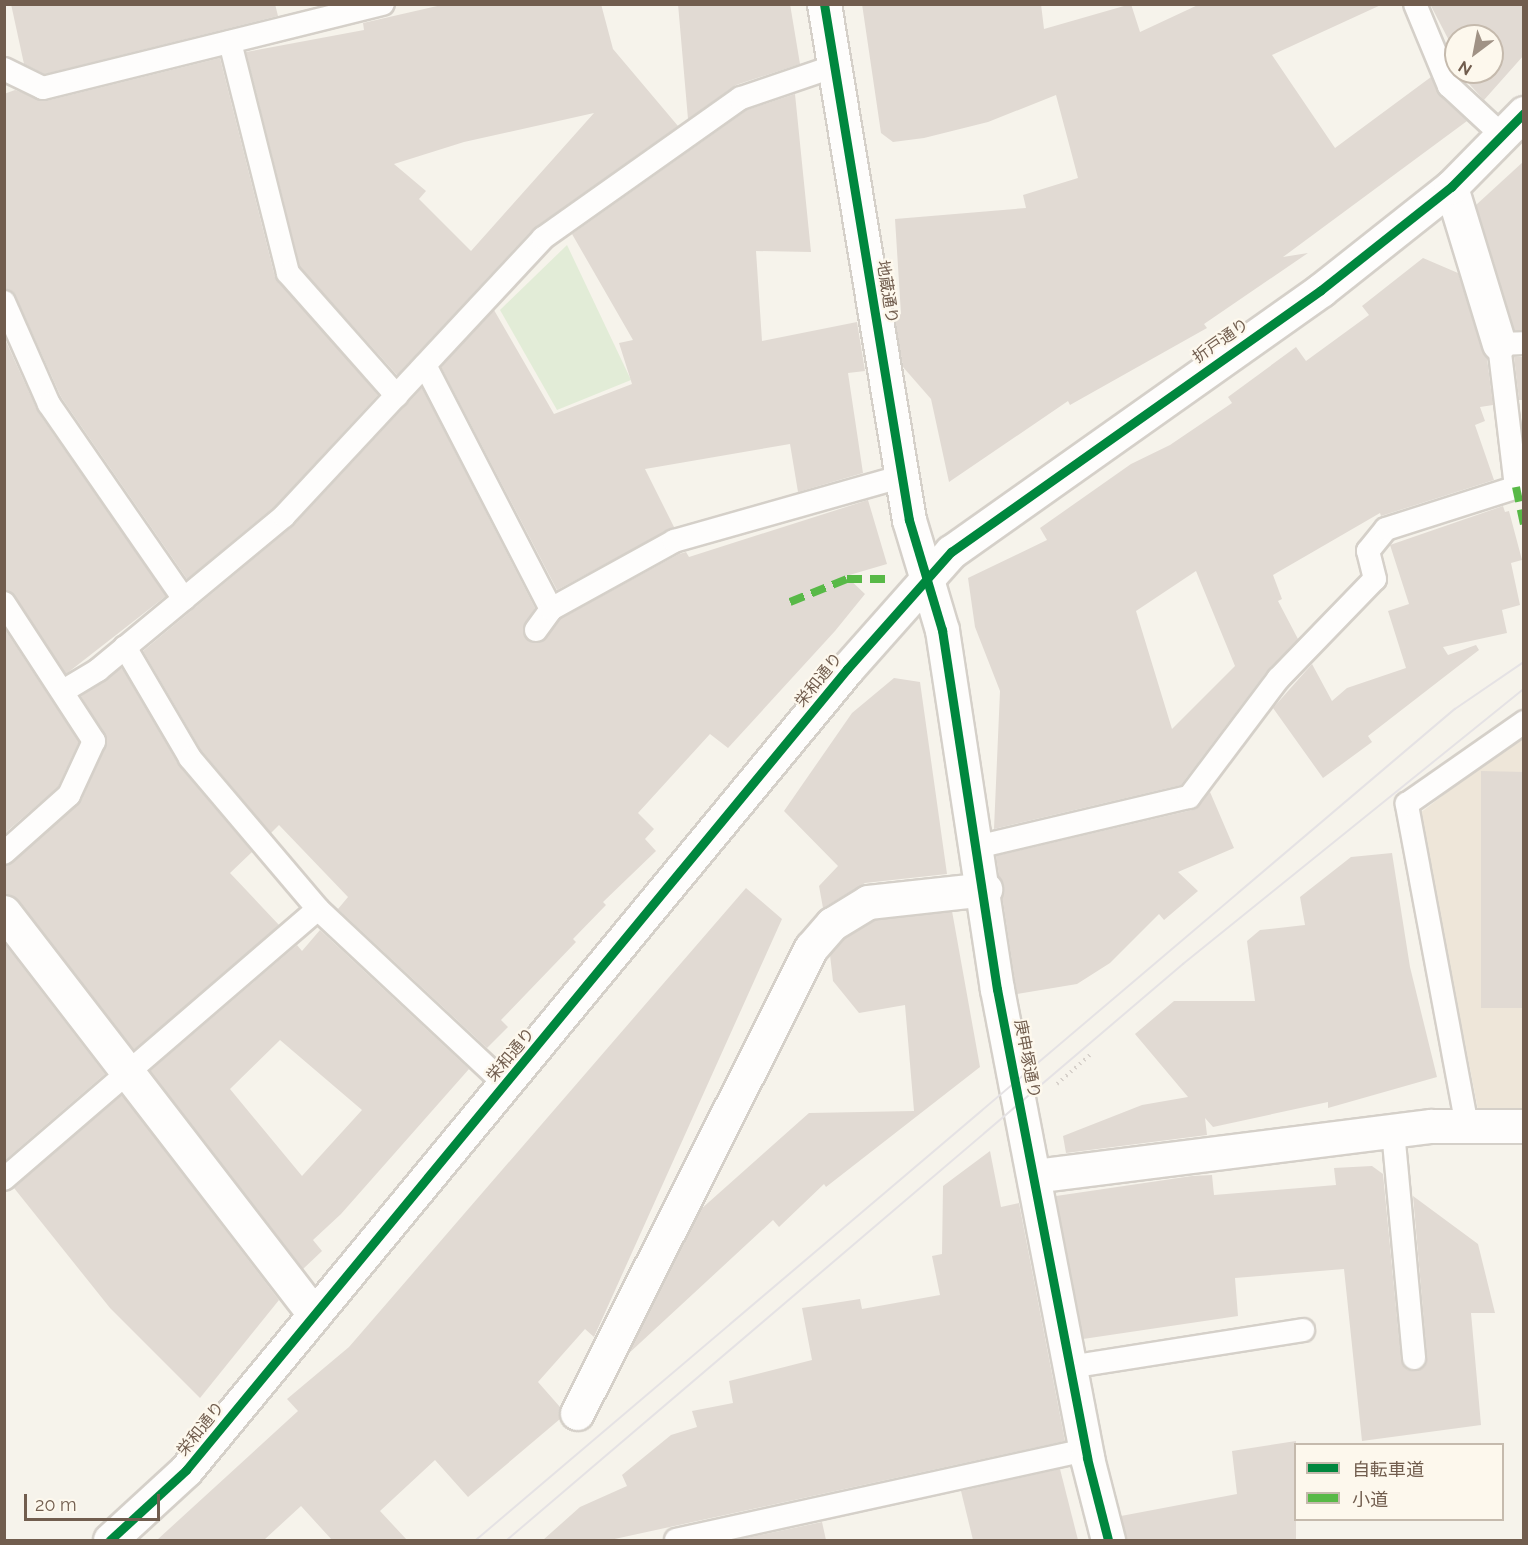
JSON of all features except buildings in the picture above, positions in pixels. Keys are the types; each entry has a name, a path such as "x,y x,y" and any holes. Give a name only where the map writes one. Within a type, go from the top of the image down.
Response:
{"street":[{"name":"地蔵通り","path":"824,4 909,520 928,582"},
{"name":"折戸通り","path":"928,582 951,552 979,528 1321,290 1451,187 1514,125"},
{"path":"1451,187 1511,344"},
{"name":"庚申塚通り","path":"928,582 942,630 985,889 998,989 1086,1450 1108,1540"},
{"name":"栄和通り","path":"110,1540 186,1470 862,651 928,582"},
{"path":"578,1413 812,948 832,924 868,902 985,889"},
{"path":"4,912 128,1076 314,1314"},
{"path":"1034,1176 1393,1131 1467,1126 1524,1126"}],"lane":[{"path":"4,69 43,88 383,4"},
{"path":"1415,4 1449,86 1514,125"},
{"path":"231,42 288,273 397,396"},
{"path":"65,690 126,647 284,516 543,238 741,98 835,66"},
{"path":"4,302 49,404 184,599"},
{"path":"977,847 1189,797 1278,679 1375,579 1368,551 1386,529 1520,486 1511,344"},
{"path":"425,365 551,609"},
{"path":"536,630 551,609 674,541 903,476"},
{"path":"4,603 65,690 94,741 69,795 4,853"},
{"path":"126,647 190,758 318,909 506,1085"},
{"path":"1467,1126 1407,804 1524,722"},
{"path":"4,1179 128,1076 318,909"},
{"path":"1393,1131 1414,1358"},
{"path":"1070,1367 1303,1330"},
{"path":"676,1540 1086,1450"}],"shaded area":[{"path":"1523,734 1523,1110 1478,1110 1420,813"}],"green space":[{"path":"567,245 631,380 557,410 500,310"}],"tram line":[{"path":"476,1540 1455,709 1524,662"},
{"path":"507,1540 1183,964 1524,689"}],"marked path":[{"path":"1516,487 1524,524"},
{"path":"790,602 847,579 893,579"}],"cycle path":[{"path":"824,4 909,520 942,630 997,989 1087,1458 1108,1540"},
{"path":"110,1540 186,1470 847,669 951,552 1321,290 1451,187 1524,113"}]}
